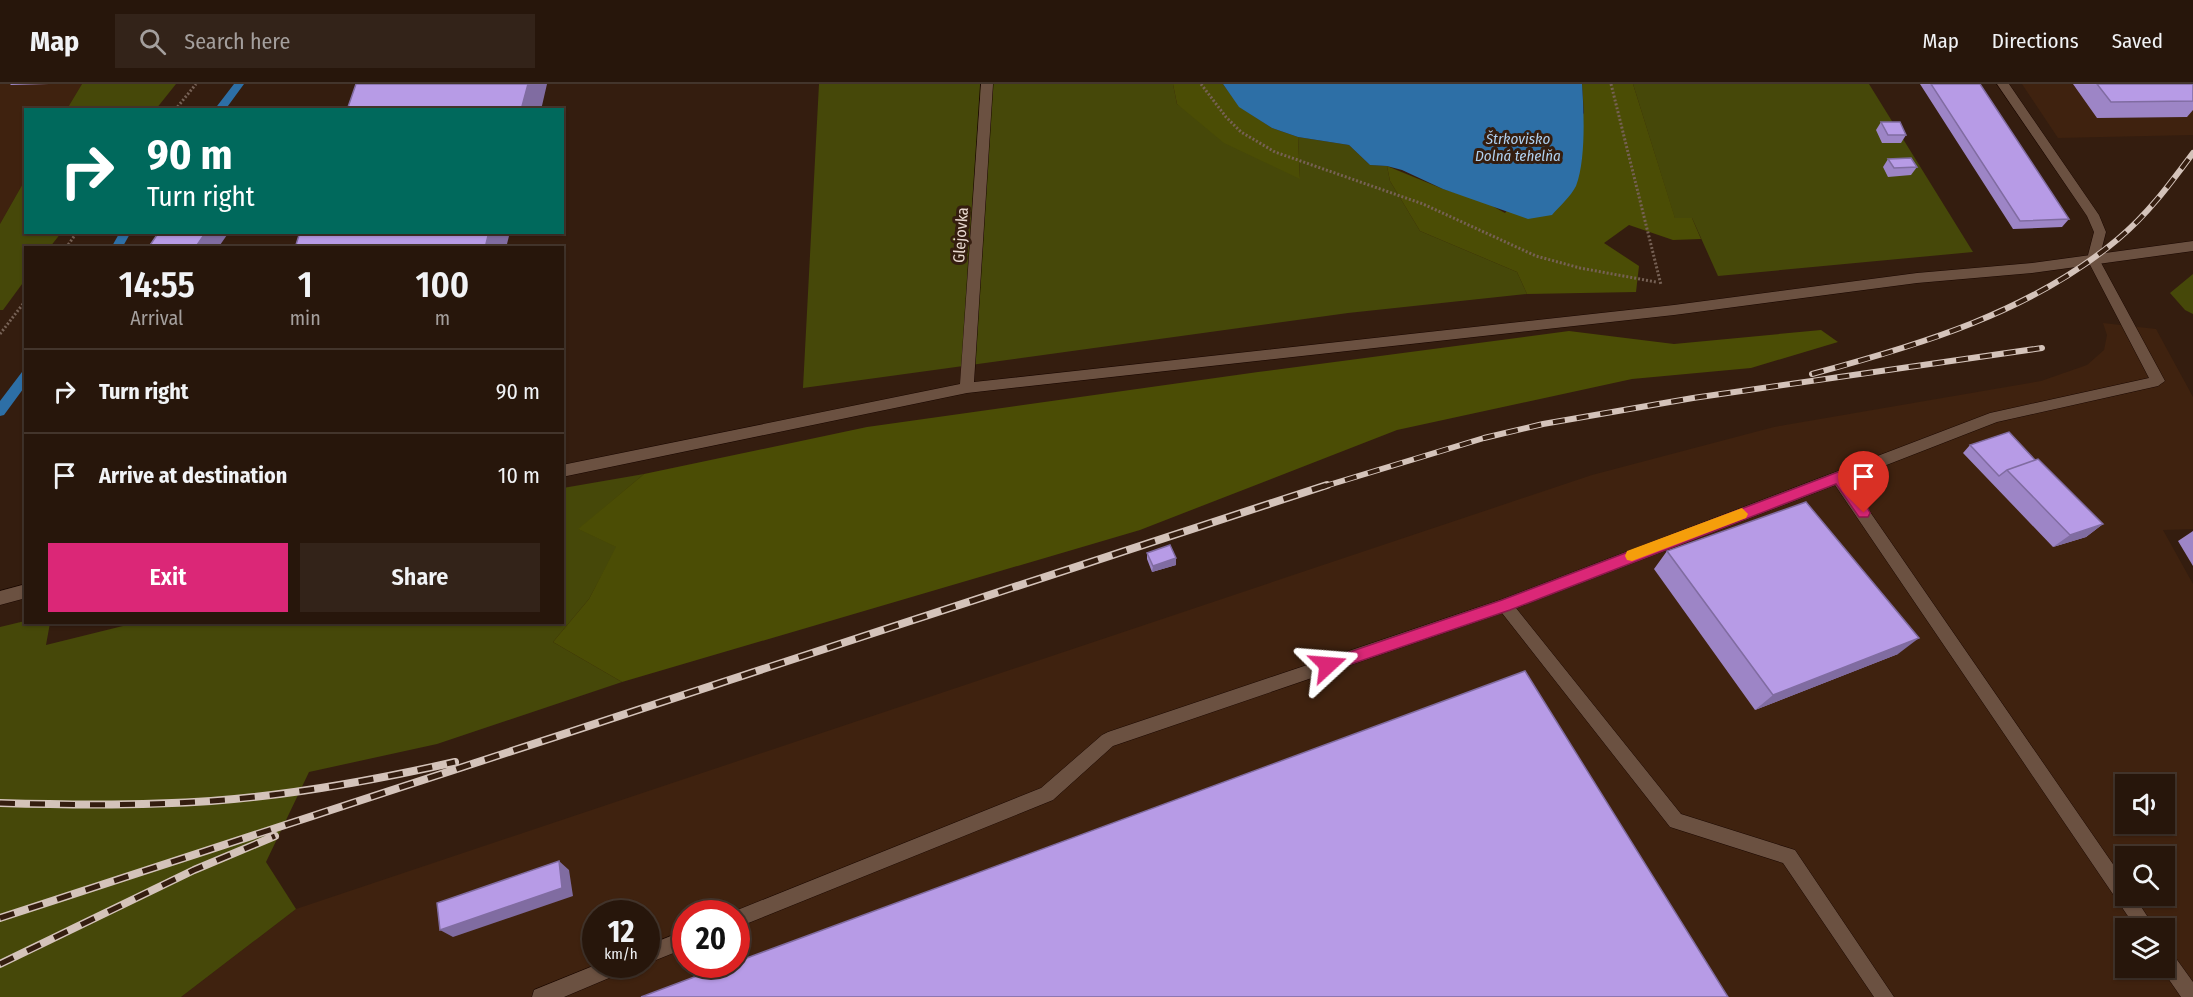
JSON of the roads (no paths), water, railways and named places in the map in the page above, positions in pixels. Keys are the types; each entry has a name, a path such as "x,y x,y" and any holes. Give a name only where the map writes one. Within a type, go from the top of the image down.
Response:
{"street":[{"name":"Glejovka","path":"967,388 987,84"},
{"path":"750,913 1047,794 1108,740 1505,605 1995,417 2158,381 2093,259 2100,232 2093,215 2003,84"},
{"path":"564,471 967,388 1674,310 1883,282 2032,268 2193,246"},
{"path":"1838,477 2139,918"},
{"path":"0,598 24,592"},
{"path":"1505,605 1676,821 1789,856 1885,997"},
{"path":"2175,972 2192,997"},
{"path":"541,997 588,978"}],"water":[{"name":"Štrkovisko Dolná tehelňa","path":"1223,84 1582,84 1584,136 1579,175 1574,190 1552,215 1528,219 1443,189 1402,170 1370,165 1349,145 1298,137 1272,128 1239,107"}],"waterway":[{"path":"221,108 239,84"},
{"path":"117,246 125,234"},
{"path":"0,411 24,378"}],"railway":[{"path":"1812,374 1933,338 1973,323 2049,287 2084,265 2129,229 2158,198 2193,153"},
{"path":"1322,487 1484,438 1543,424 1693,398 2042,348"},
{"path":"0,918 1327,485"},
{"path":"0,803 79,805 185,803 242,798 334,786 455,762"},
{"path":"0,964 194,870 275,836"}]}
